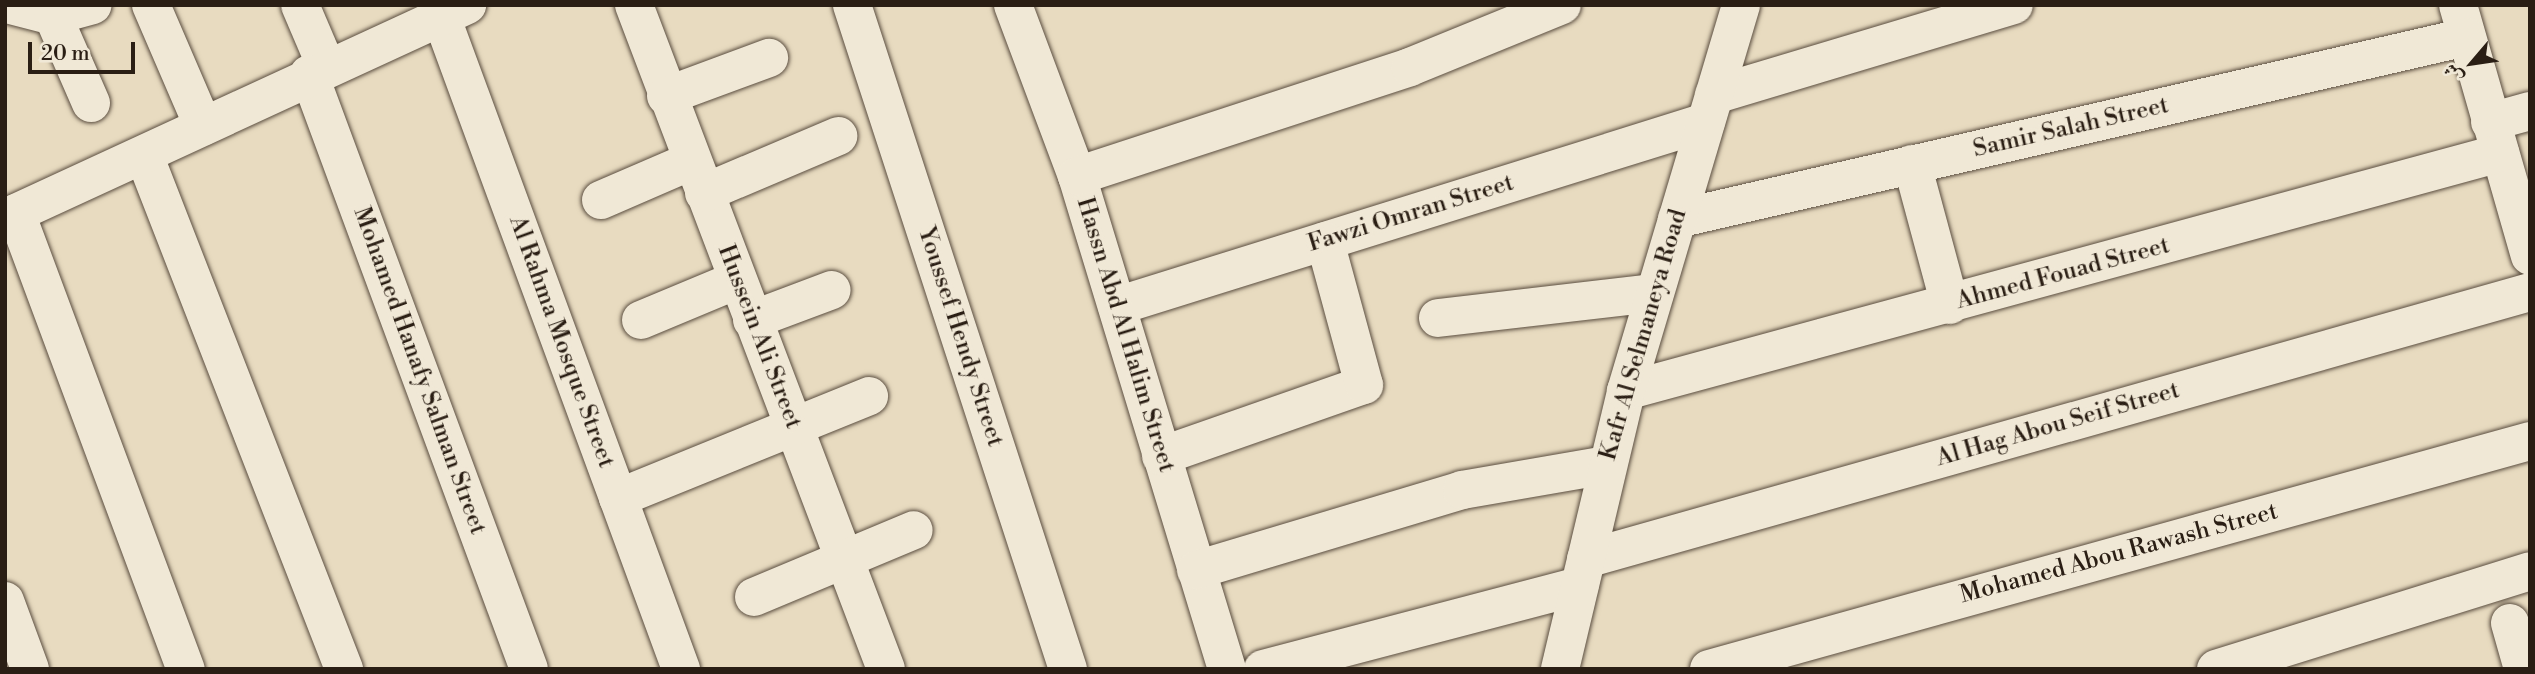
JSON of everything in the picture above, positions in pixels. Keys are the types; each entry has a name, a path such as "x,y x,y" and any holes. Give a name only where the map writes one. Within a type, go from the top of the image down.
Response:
{"street":[{"path":"11,5 53,16 93,5"},
{"path":"151,5 203,126"},
{"name":"Mohamed Hanafy Salman Street","path":"300,5 317,70 529,669"},
{"name":"Hussein Ali Street","path":"634,5 666,96 886,669"},
{"name":"Youssef Hendy Street","path":"852,5 1068,669"},
{"name":"Hassn Abd Al Halim Street","path":"1013,5 1077,176 1227,669"},
{"path":"1077,176 1410,67 1562,5"},
{"name":"Kafr Al Selmaneya Road","path":"1560,669 1626,391 1741,5"},
{"name":"Fawzi Omran Street","path":"1116,306 1325,241 2014,5"},
{"path":"186,669 10,215 144,155 317,70 454,11"},
{"name":"Al Rahma Mosque Street","path":"454,11 618,498 681,669"},
{"path":"53,16 91,103"},
{"path":"2462,21 2530,256"},
{"name":"Samir Salah Street","path":"1677,219 1912,164 2462,21"},
{"path":"666,96 769,58"},
{"name":"Ahmed Fouad Street","path":"1626,391 1950,305 2495,137 2530,111"},
{"path":"601,200 698,177 838,136"},
{"path":"144,155 344,669"},
{"path":"1912,164 1950,305"},
{"path":"1161,456 1364,385 1325,241"},
{"path":"640,320 737,279"},
{"path":"752,320 832,290"},
{"name":"Al Hag Abou Seif Street","path":"1583,573 2530,292"},
{"path":"1438,318 1655,293"},
{"path":"618,498 869,396"},
{"name":"Mohamed Abou Rawash Street","path":"1709,669 2530,441"},
{"path":"1196,570 1462,490 1607,465"},
{"path":"754,597 914,530"},
{"path":"2216,669 2530,571"},
{"path":"1263,669 1583,573"},
{"path":"5,601 30,669"},
{"path":"2510,623 2523,669"}]}
